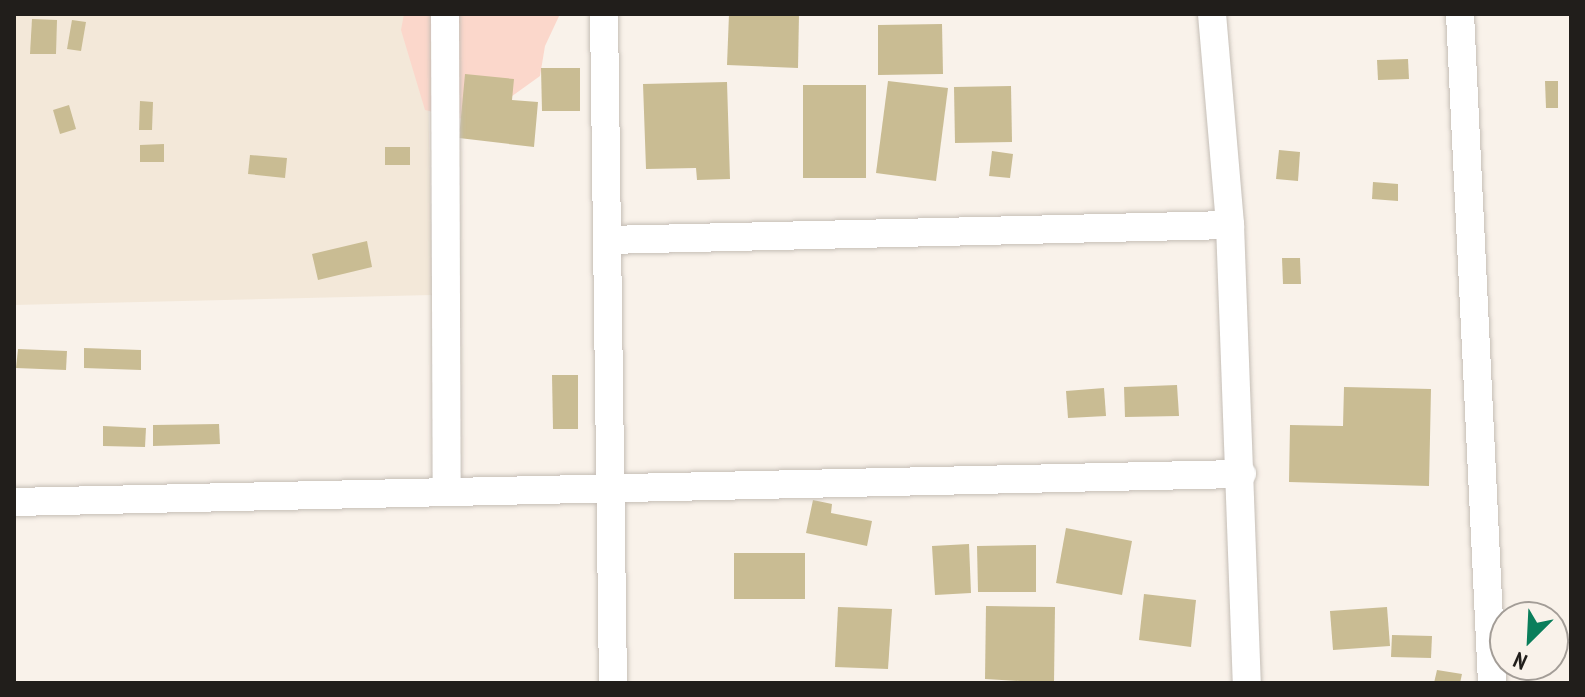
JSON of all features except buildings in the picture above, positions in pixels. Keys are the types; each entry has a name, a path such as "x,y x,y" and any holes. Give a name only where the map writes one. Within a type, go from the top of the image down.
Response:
{"street":[{"path":"445,14 447,492"},
{"path":"604,14 613,489 613,683"},
{"path":"1212,14 1230,225 1242,474 1247,683"},
{"path":"1460,14 1492,683"},
{"path":"607,240 1230,225"},
{"path":"14,502 1242,474"}],"shaded area":[{"path":"14,14 427,14 432,295 14,305"},
{"path":"404,14 560,14 545,46 540,76 476,122 425,110 401,30"}]}
